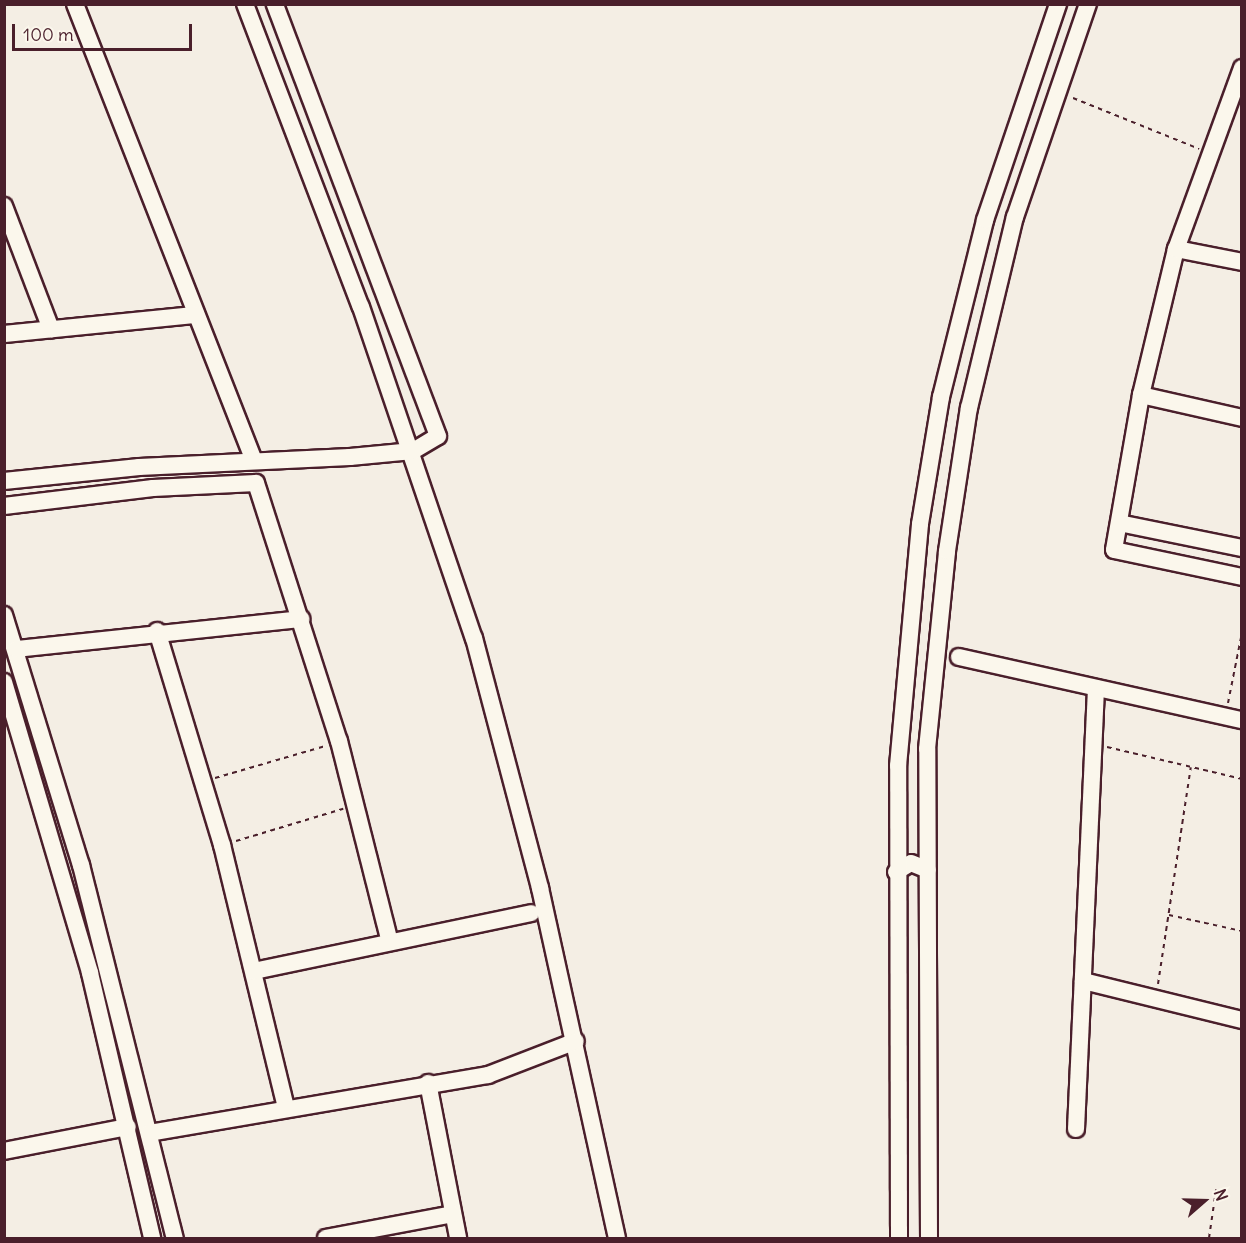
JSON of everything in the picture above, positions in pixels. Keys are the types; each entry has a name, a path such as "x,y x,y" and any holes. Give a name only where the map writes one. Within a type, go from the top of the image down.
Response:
{"street":[{"path":"75,4 254,460"},
{"path":"244,4 413,451 506,749 576,1041 617,1239"},
{"path":"4,481 254,460 413,451 438,436 275,4"},
{"path":"899,1239 896,872 915,573 941,397 985,220 1058,4"},
{"path":"929,1239 927,843 929,712 969,408 1015,217 1088,4"},
{"path":"1242,68 1209,153 1176,249 1141,394 1114,550 1242,577"},
{"path":"4,206 51,329"},
{"path":"1176,249 1242,262"},
{"path":"4,334 196,315"},
{"path":"1141,394 1242,418"},
{"path":"4,506 133,490 256,483 339,741 390,942"},
{"path":"1119,523 1242,548"},
{"path":"4,615 81,865 175,1239"},
{"path":"16,649 157,631 301,619"},
{"path":"157,631 222,845 286,1108"},
{"path":"959,657 1233,718"},
{"path":"4,682 64,877 128,1127 152,1239"},
{"path":"1076,1129 1096,688"},
{"path":"897,837 908,848 927,843"},
{"path":"896,872 911,863 928,870"},
{"path":"254,971 531,913"},
{"path":"1083,981 1242,1020"},
{"path":"149,1133 501,1072 576,1041"},
{"path":"428,1083 458,1239"},
{"path":"4,1151 128,1127"},
{"path":"326,1239 453,1214"}],"path":[{"path":"1073,99 1209,153"},
{"path":"1233,718 1242,632"},
{"path":"204,782 339,741"},
{"path":"1094,744 1242,779"},
{"path":"1156,999 1191,767"},
{"path":"222,845 357,805"},
{"path":"1169,915 1242,931"},
{"path":"1209,1239 1216,1190"}]}
